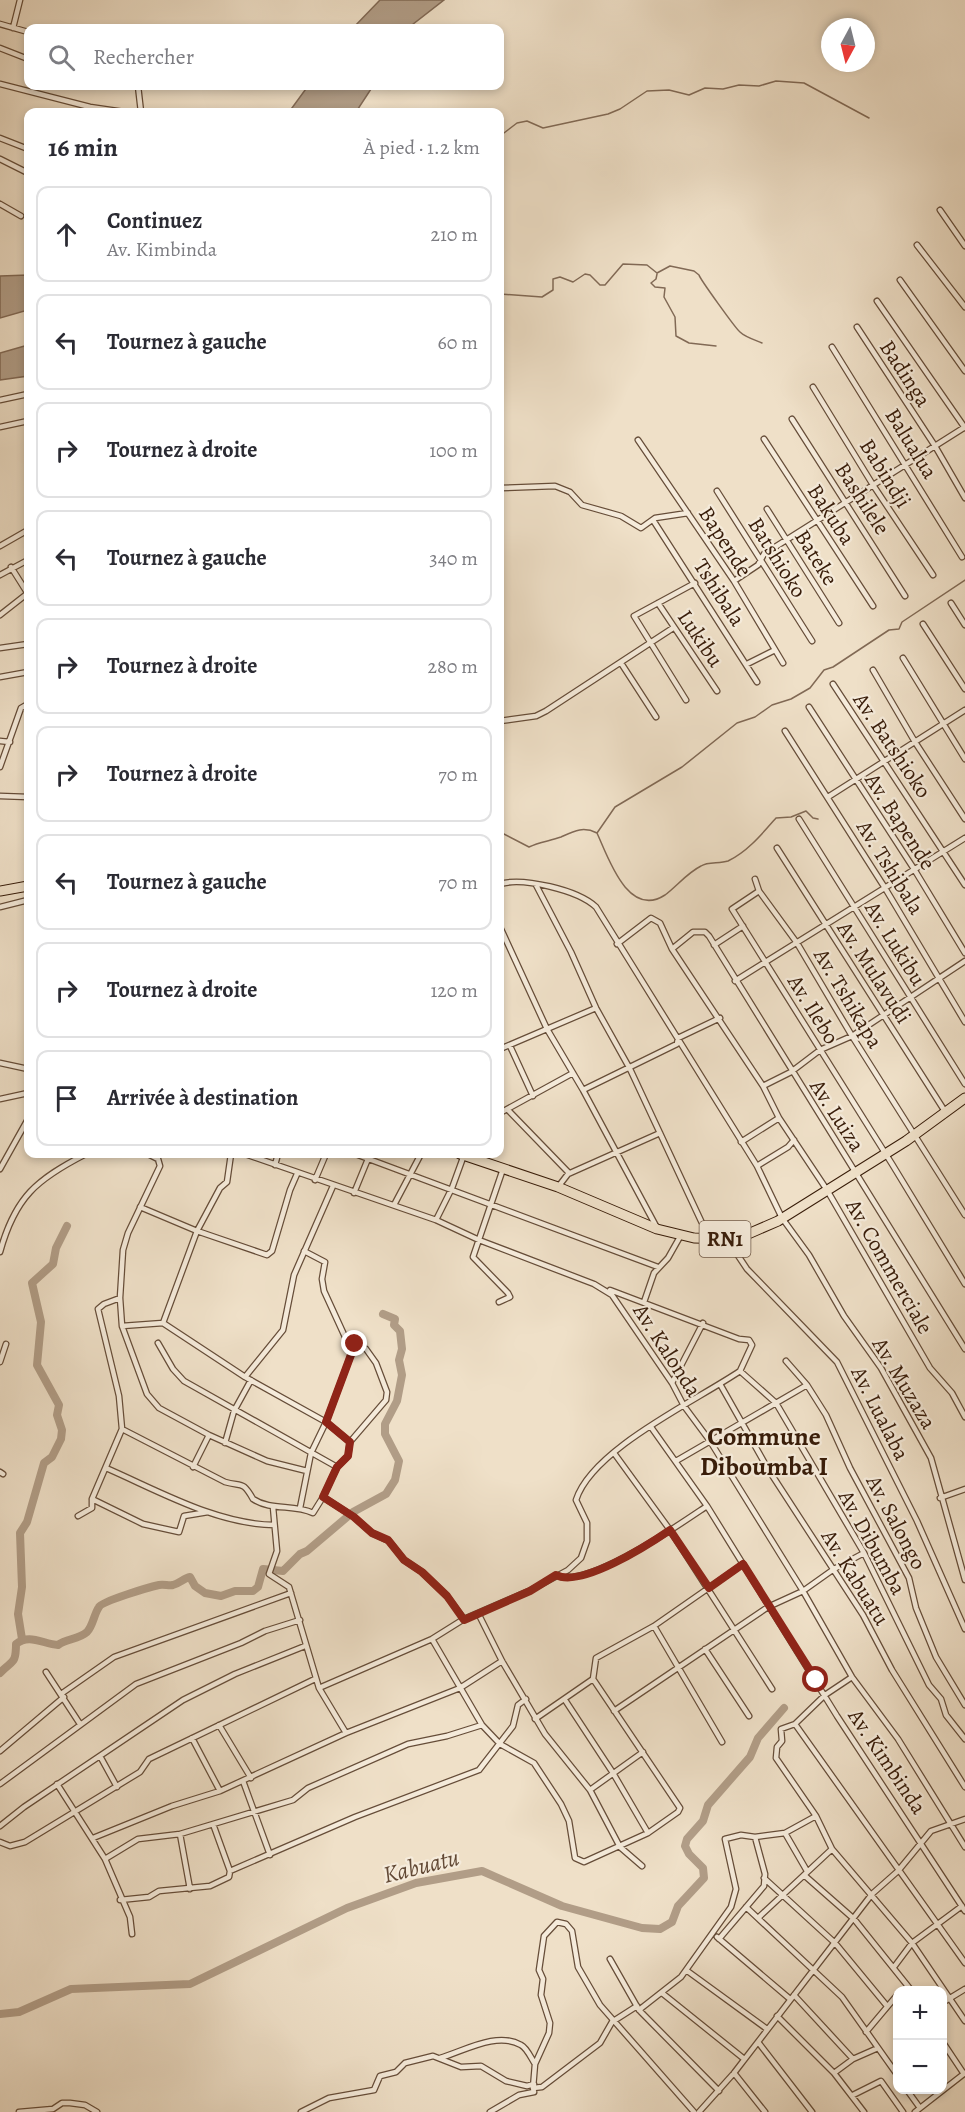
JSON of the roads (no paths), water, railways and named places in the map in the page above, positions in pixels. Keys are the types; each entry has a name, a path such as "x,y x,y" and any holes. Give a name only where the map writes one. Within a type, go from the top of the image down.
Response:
{"highway":[{"path":"0,891 24,887"},
{"name":"RN1","path":"473,1158 558,1187 657,1229 681,1235 727,1239 748,1234 782,1218 885,1155 965,1098"}],"street":[{"path":"13,28 20,0"},
{"path":"0,24 24,31"},
{"path":"0,48 24,57"},
{"path":"0,84 97,108"},
{"path":"138,90 141,108"},
{"path":"0,139 24,148"},
{"path":"0,159 24,171"},
{"path":"0,204 21,216"},
{"path":"940,210 965,246"},
{"path":"917,245 965,307"},
{"path":"900,280 965,371"},
{"path":"734,581 758,565 759,559 786,540 965,428 877,301"},
{"name":"Badinga","path":"857,327 935,446 965,498"},
{"name":"Balualua","path":"832,347 962,557"},
{"name":"Babindji","path":"813,387 873,485 933,575"},
{"path":"0,400 24,395"},
{"name":"Bashilele","path":"792,419 905,596"},
{"path":"0,427 24,422"},
{"name":"Bakuba","path":"764,439 873,606"},
{"name":"Bapende","path":"638,440 734,581 783,663"},
{"path":"504,488 555,486 570,492 582,505 621,516 642,528 653,520 688,513"},
{"name":"Batshioko","path":"717,491 812,641"},
{"name":"Bateke","path":"767,509 839,623"},
{"name":"Tshibala","path":"653,520 758,682"},
{"path":"0,546 24,533"},
{"path":"0,575 24,562"},
{"path":"11,567 24,588"},
{"path":"686,700 650,644 634,614 695,583"},
{"path":"0,615 24,597"},
{"name":"Lukibu","path":"658,603 717,691"},
{"path":"951,603 965,625"},
{"path":"923,624 965,689"},
{"path":"504,721 536,716 546,711 674,628"},
{"path":"0,648 24,645"},
{"path":"747,664 775,650"},
{"path":"903,658 965,759"},
{"path":"621,663 656,717"},
{"path":"873,670 915,742 965,819"},
{"path":"0,677 24,673"},
{"name":"Av. Batshioko","path":"833,684 965,885"},
{"path":"0,767 21,708 24,706"},
{"name":"Av. Bapende","path":"809,707 914,869 965,954"},
{"path":"828,797 965,710"},
{"name":"Av. Tshibala","path":"785,731 885,888 965,1022"},
{"path":"0,741 10,742"},
{"path":"0,796 24,797"},
{"name":"Av. Lukibu","path":"800,819 965,1084"},
{"path":"735,981 965,838"},
{"name":"Av. Mulavudi","path":"777,848 946,1113"},
{"name":"Av. Tshikapa","path":"755,879 759,891 797,943 852,1036 916,1134 965,1215"},
{"name":"Av. Muzaza","path":"504,883 511,882 564,890 590,902 757,1166 782,1218 810,1255 844,1316 880,1368 931,1458 938,1479 940,1498 965,1580"},
{"path":"536,885 571,952 596,1008 630,1068 710,1239"},
{"name":"Av. Ilebo","path":"759,891 732,907 885,1155 932,1226 965,1284"},
{"path":"0,907 24,901"},
{"name":"Av. Commerciale","path":"617,944 646,921 655,918 660,923 672,949 720,1018 763,1086 779,1118 827,1190 930,1368 952,1393 965,1417"},
{"path":"672,949 693,932 705,932 714,945 743,926"},
{"path":"504,936 547,1029 583,1090 657,1229"},
{"name":"Av. Luiza","path":"714,945 965,1349"},
{"path":"763,1086 791,1072 820,1050 852,1036 965,961"},
{"path":"504,1048 596,1008"},
{"path":"583,1090 677,1044 678,1038 720,1018"},
{"path":"510,1046 533,1095"},
{"path":"0,1063 24,1068"},
{"path":"504,1112 573,1073"},
{"path":"0,1099 24,1094"},
{"path":"508,1110 569,1173"},
{"path":"741,1142 779,1118"},
{"path":"0,1169 24,1126"},
{"path":"558,1187 569,1173 660,1133"},
{"path":"757,1166 788,1147 794,1140"},
{"path":"0,1252 16,1208 30,1189 59,1167 78,1158"},
{"path":"156,1158 160,1166 132,1221 123,1250 120,1298 122,1326 152,1402 225,1443 267,1461 307,1471"},
{"path":"163,1323 197,1231 220,1188 227,1182 230,1158"},
{"name":"Av. Kalonda","path":"256,1158 354,1194 436,1220 479,1240 606,1289 635,1325 684,1406 710,1441 803,1591 852,1677 898,1739 965,1847"},
{"path":"275,1165 277,1158"},
{"path":"315,1180 324,1158"},
{"path":"363,1158 452,1188 492,1206 556,1230 567,1231 658,1267"},
{"path":"354,1194 369,1158"},
{"path":"394,1205 419,1158"},
{"path":"436,1220 452,1188 461,1158"},
{"path":"499,1302 510,1297 473,1257 503,1169"},
{"path":"140,1207 197,1231 258,1253 270,1254 297,1174"},
{"path":"245,1377 283,1330 294,1275 333,1186"},
{"path":"644,1302 654,1273 668,1258 681,1235"},
{"name":"Av. Lualaba","path":"727,1239 747,1269 837,1362 917,1521 965,1629"},
{"path":"122,1429 193,1467 229,1483 238,1482 248,1488 253,1499 273,1507 300,1508 313,1513 337,1467 348,1456 350,1442 386,1400 387,1392 370,1353 346,1339 324,1291 322,1279 325,1262 304,1251"},
{"path":"319,1688 432,1639 464,1620 530,1591 568,1570 586,1549 586,1523 576,1500 586,1479 614,1453 651,1427 740,1371 748,1358 751,1342 606,1289"},
{"path":"78,1516 92,1508 92,1499 122,1429 119,1396 98,1309 120,1298"},
{"path":"122,1326 163,1323 245,1377 326,1422 350,1442"},
{"path":"672,1383 703,1323"},
{"path":"158,1343 173,1370 184,1381 337,1467"},
{"path":"0,1362 6,1344"},
{"path":"300,1508 311,1452 326,1422 355,1344"},
{"name":"Av. Salongo","path":"786,1361 807,1385 826,1414 850,1468 909,1578 927,1636 965,1705"},
{"name":"Av. Dibumba","path":"740,1371 776,1403 864,1553 929,1685 941,1699 946,1714 965,1739"},
{"path":"225,1443 234,1411 252,1380"},
{"name":"Av. Kabuatu","path":"720,1384 779,1487 863,1615 924,1724 965,1787"},
{"path":"676,1461 807,1385"},
{"name":"Av. Kimbinda","path":"651,1427 707,1506 768,1606 964,1909"},
{"path":"193,1467 209,1435"},
{"path":"614,1453 709,1588 733,1630 772,1689"},
{"path":"106,1468 209,1512 248,1524 274,1525"},
{"path":"940,1498 965,1490"},
{"path":"323,1497 354,1517 372,1533 388,1540 404,1560 422,1572 447,1596 464,1620"},
{"path":"92,1499 143,1524 179,1532 184,1516 209,1512"},
{"path":"556,1575 568,1579 637,1552 707,1506"},
{"path":"273,1507 277,1551 269,1574 287,1584 300,1620 315,1679 346,1733"},
{"path":"614,1711 679,1669 768,1606 803,1591 834,1569 864,1553"},
{"path":"432,1639 482,1725 500,1743 534,1763 569,1821 576,1860 589,1862 648,1833 678,1812 680,1808 593,1679 596,1658 654,1626 743,1564"},
{"path":"0,1751 63,1696 114,1657 291,1593"},
{"path":"478,1613 535,1719 590,1790 620,1847 642,1866"},
{"path":"0,1784 136,1684 241,1643 265,1631 300,1620"},
{"path":"654,1626 722,1742"},
{"path":"0,1826 57,1784 183,1700 235,1674 305,1646"},
{"path":"705,1649 749,1716"},
{"path":"93,1838 172,1806 220,1791 346,1733 460,1688 502,1661"},
{"path":"46,1672 80,1724"},
{"path":"852,1677 825,1695 795,1724 781,1729 782,1741 777,1747 776,1755 816,1816 832,1849 912,1943 965,2021"},
{"path":"0,1842 10,1846 25,1842 143,1770 149,1759 315,1679"},
{"path":"535,1719 593,1679"},
{"path":"230,1870 270,1855 355,1817 479,1770 513,1726 518,1705 526,1699"},
{"path":"565,1700 613,1773 648,1833"},
{"path":"795,1724 965,1963"},
{"path":"219,1725 250,1778"},
{"path":"105,1859 138,1839 180,1834 293,1800 308,1788 408,1744 447,1736 482,1725"},
{"path":"192,1738 220,1791"},
{"path":"590,1790 643,1752"},
{"path":"100,1756 117,1786"},
{"path":"243,1781 270,1855"},
{"path":"57,1784 105,1859 120,1900 129,1917 132,1934"},
{"path":"301,2112 329,2098 374,2090 378,2077 396,2072 405,2063 430,2057 440,2058 461,2067 480,2066 506,2081 542,2087 600,2043 612,2022 662,1993 686,1970 713,1934 735,1900 736,1889 725,1839 741,1835 755,1837 785,1833 816,1816"},
{"path":"699,2112 707,2106 734,2073 743,2058 815,1970 872,1894 898,1871 921,1842 939,1827 952,1826 965,1819"},
{"path":"120,1900 149,1897 159,1891 190,1889 230,1876 230,1870 213,1824"},
{"path":"785,1833 805,1873 854,1919 906,1984"},
{"path":"180,1834 190,1889"},
{"path":"719,1939 764,1886 755,1837"},
{"path":"758,1918 832,1849"},
{"path":"764,1878 835,1943 887,2006"},
{"path":"746,1907 842,1997 893,2070"},
{"path":"894,1967 912,1943 938,1923 964,1909"},
{"path":"490,2112 519,2095 534,2092 535,2064 549,2033 550,2024 541,1995 543,1979 539,1970 544,1936 554,1922 566,1924 572,1931 578,1967 612,2022 693,2112"},
{"path":"713,1934 792,1997 854,2059"},
{"path":"610,1959 638,2008 719,2091"},
{"path":"686,1970 767,2029"},
{"path":"949,1999 965,1989"},
{"path":"662,1993 743,2058"},
{"path":"866,2032 893,1999"},
{"path":"777,2016 834,2073 864,2112"},
{"path":"440,2058 478,2044 504,2040 521,2045 535,2064"},
{"path":"758,2042 812,2112"},
{"path":"834,2073 854,2059 878,2048"},
{"path":"915,2112 964,2074 947,2048"},
{"path":"734,2073 765,2112"},
{"path":"853,2095 881,2081 903,2112"},
{"path":"910,2094 920,2108"},
{"path":"19,2112 53,2109 62,2103 85,2105 97,2112"},
{"path":"707,2106 712,2112"}],"waterway":[{"path":"504,133 517,123 527,121 543,128 608,114 647,91 669,90 689,95 705,88 759,86 776,81 804,83 869,118"},
{"path":"504,294 542,297 553,290 553,279 560,277 573,282 585,274 590,275 600,285 605,285 623,264 647,265 657,273 670,266 694,271 699,275 740,332 762,343"},
{"path":"657,274 656,279 651,283 655,287 665,288 664,297 675,317 676,336 689,343 716,346"},
{"path":"597,833 615,807 682,767 737,723 755,717 772,705 791,699 810,688 824,670 833,667 889,630 899,629 902,622 965,580"},
{"path":"504,834 529,847 579,830 597,833 621,882 640,899 652,900 665,895 691,872 704,864 725,862 742,853 776,818 791,817 806,811 813,818 818,819"},
{"path":"22,1639 18,1614 22,1587 20,1533 27,1522 44,1463 52,1457 61,1439 62,1430 57,1415 59,1405 37,1365 41,1322 32,1283 53,1264 56,1248 67,1226"},
{"path":"0,1673 15,1656 16,1644 31,1639 58,1645 80,1636 87,1632 102,1604 127,1594 159,1585 173,1585 190,1577 195,1586 205,1593 221,1596 235,1591 253,1591 258,1587 263,1569 283,1571 300,1554 307,1551 353,1512 386,1494 395,1480 399,1461 385,1434 385,1424 397,1401 402,1375 399,1360 402,1349 400,1331 394,1325 395,1319 383,1314"},
{"name":"Kabuatu","path":"0,2014 19,2012 71,1989 190,1984 347,1908 416,1883 482,1871 562,1906 642,1928 660,1929 672,1922 678,1906 704,1878 703,1868 689,1854 685,1846 687,1839 703,1821 708,1805 750,1757 758,1738 784,1708"}],"district":[{"name":"Commune Diboumba I","path":"764,1451"}]}
